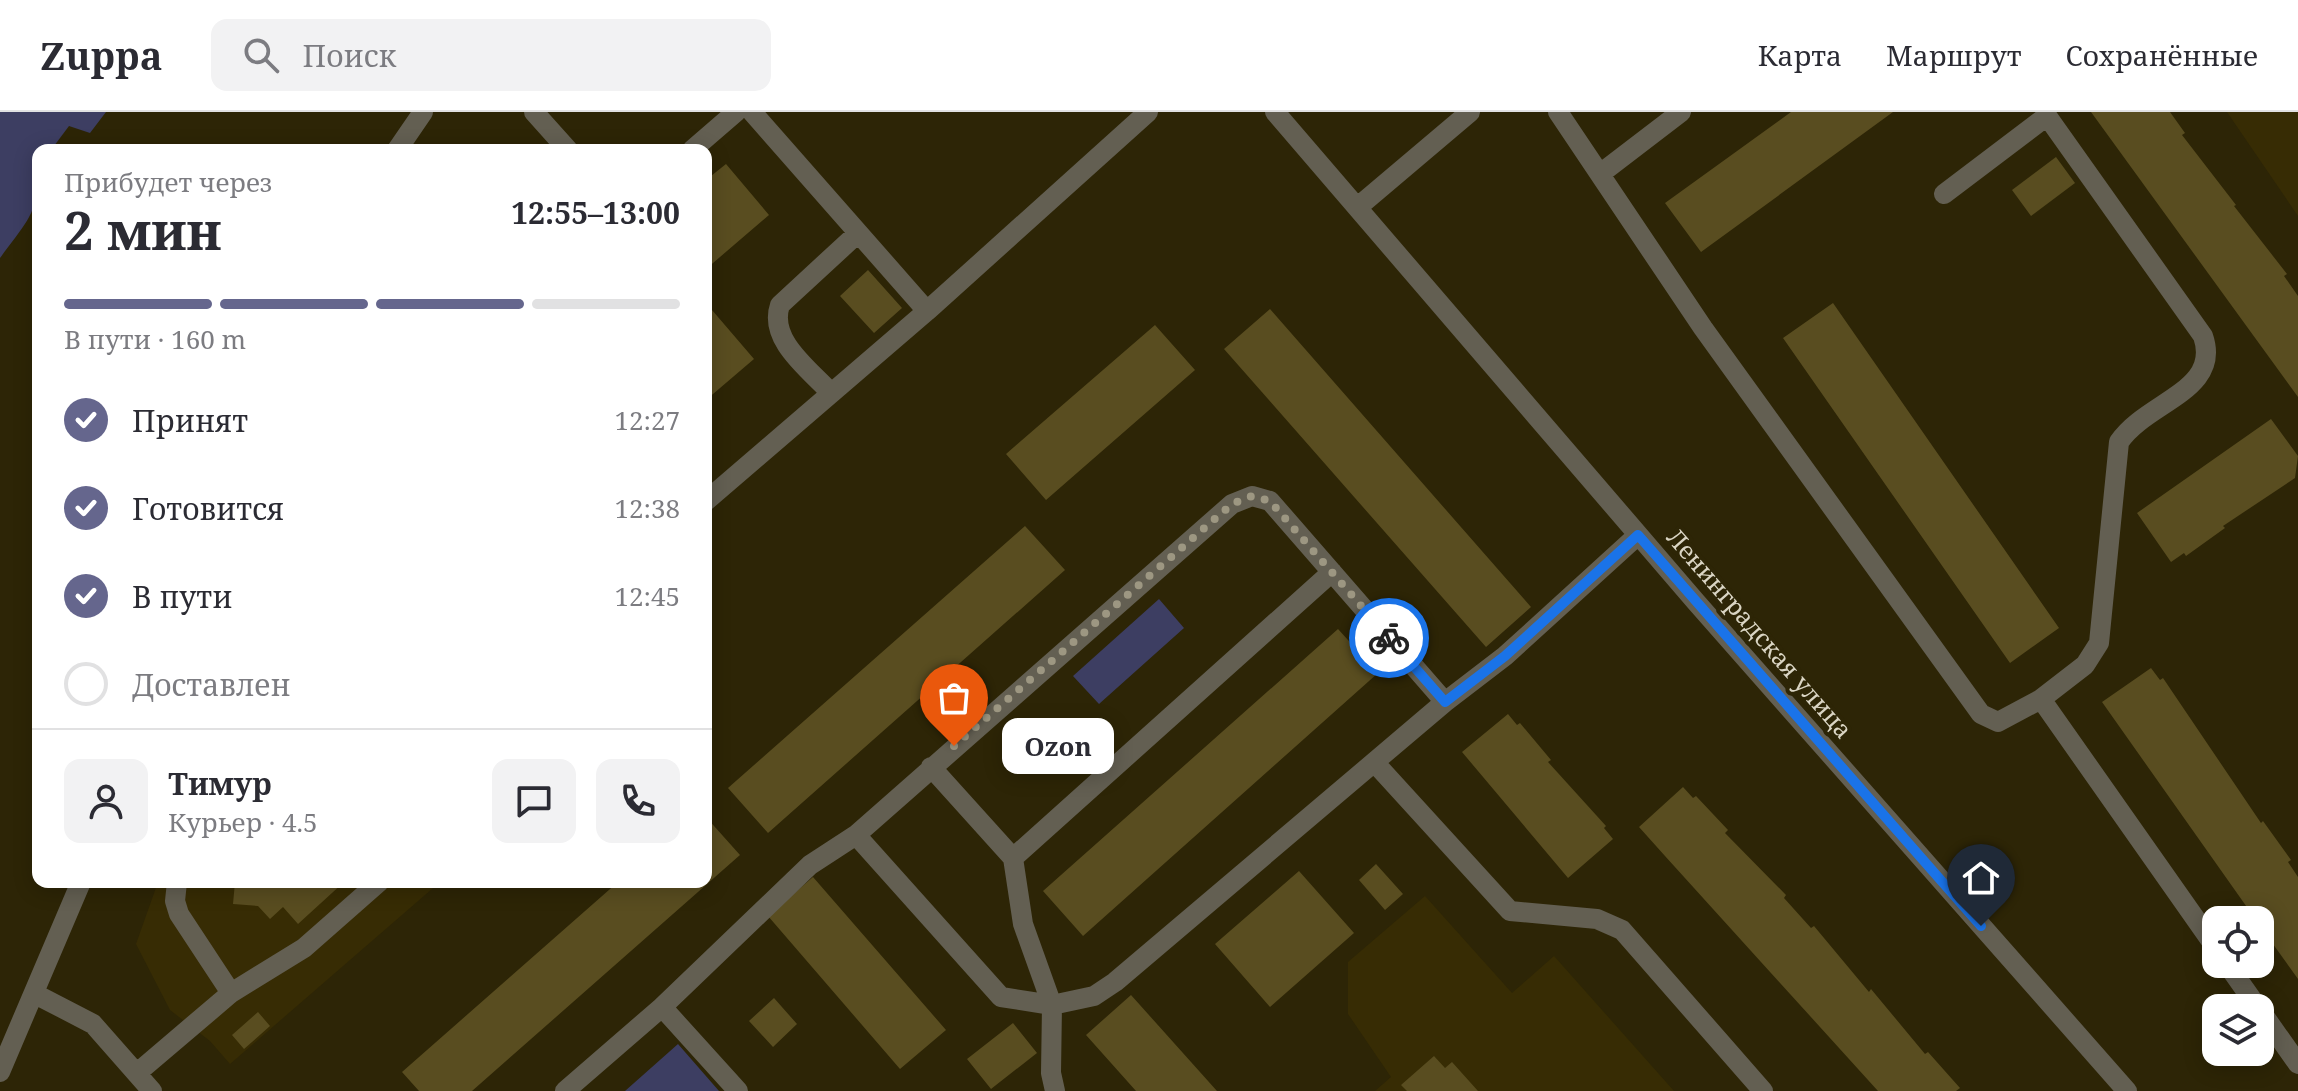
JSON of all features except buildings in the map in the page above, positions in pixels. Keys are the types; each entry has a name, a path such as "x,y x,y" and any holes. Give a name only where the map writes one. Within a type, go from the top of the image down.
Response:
{"street":[{"path":"401,144 423,112"},
{"path":"534,112 563,144"},
{"path":"699,144 736,112"},
{"path":"752,112 927,311"},
{"path":"712,496 927,311 1148,112"},
{"name":"Ленинградская улица","path":"1275,112 1359,206 1638,535 2127,1091"},
{"path":"1359,206 1470,112"},
{"path":"1558,112 1703,328 1981,714 1998,722 2041,699 2085,665 2099,643 2119,442 2130,426 2201,377 2208,362 2207,349 2203,336 2047,116 1944,194"},
{"path":"1600,174 1681,112"},
{"path":"831,393 780,336 775,320 780,305 858,233"},
{"path":"565,1091 662,1007 810,865 856,835 1232,504 1252,496 1270,501 1445,702"},
{"path":"856,835 1001,997 1052,1005 1094,996 1115,982 1445,702 1505,656 1638,535"},
{"path":"1013,858 1332,572"},
{"path":"2041,699 2202,928"},
{"path":"1375,763 1510,911 1597,919 1622,930 1763,1091"},
{"path":"931,767 1013,858 1023,924 1052,1005 1051,1073 1055,1091"},
{"path":"0,1072 79,888"},
{"path":"176,888 175,901 179,914 231,993"},
{"path":"137,1073 231,993 304,948 372,888"},
{"path":"35,994 93,1024 152,1091"},
{"path":"662,1007 738,1091"},
{"path":"2274,1030 2298,1064"}],"shaded area":[{"path":"0,112 106,112 90,133 69,126 56,144 32,144 32,211 0,258"},
{"path":"2227,112 2298,112 2298,216"},
{"path":"1159,599 1184,628 1099,704 1073,676"},
{"path":"156,888 433,888 230,1064 210,1041 170,1010 136,944"},
{"path":"1425,896 1512,993 1554,956 1674,1091 1375,1091 1391,1077 1348,1014 1348,962"},
{"path":"678,1044 719,1091 625,1091"}],"way so far":[{"path":"954,746 1232,504 1252,496 1270,501 1389,638"}],"place":[{"name":"Ozon","path":"954,746"}],"route":[{"path":"1389,638 1445,702 1505,656 1638,535 1981,926"}]}
